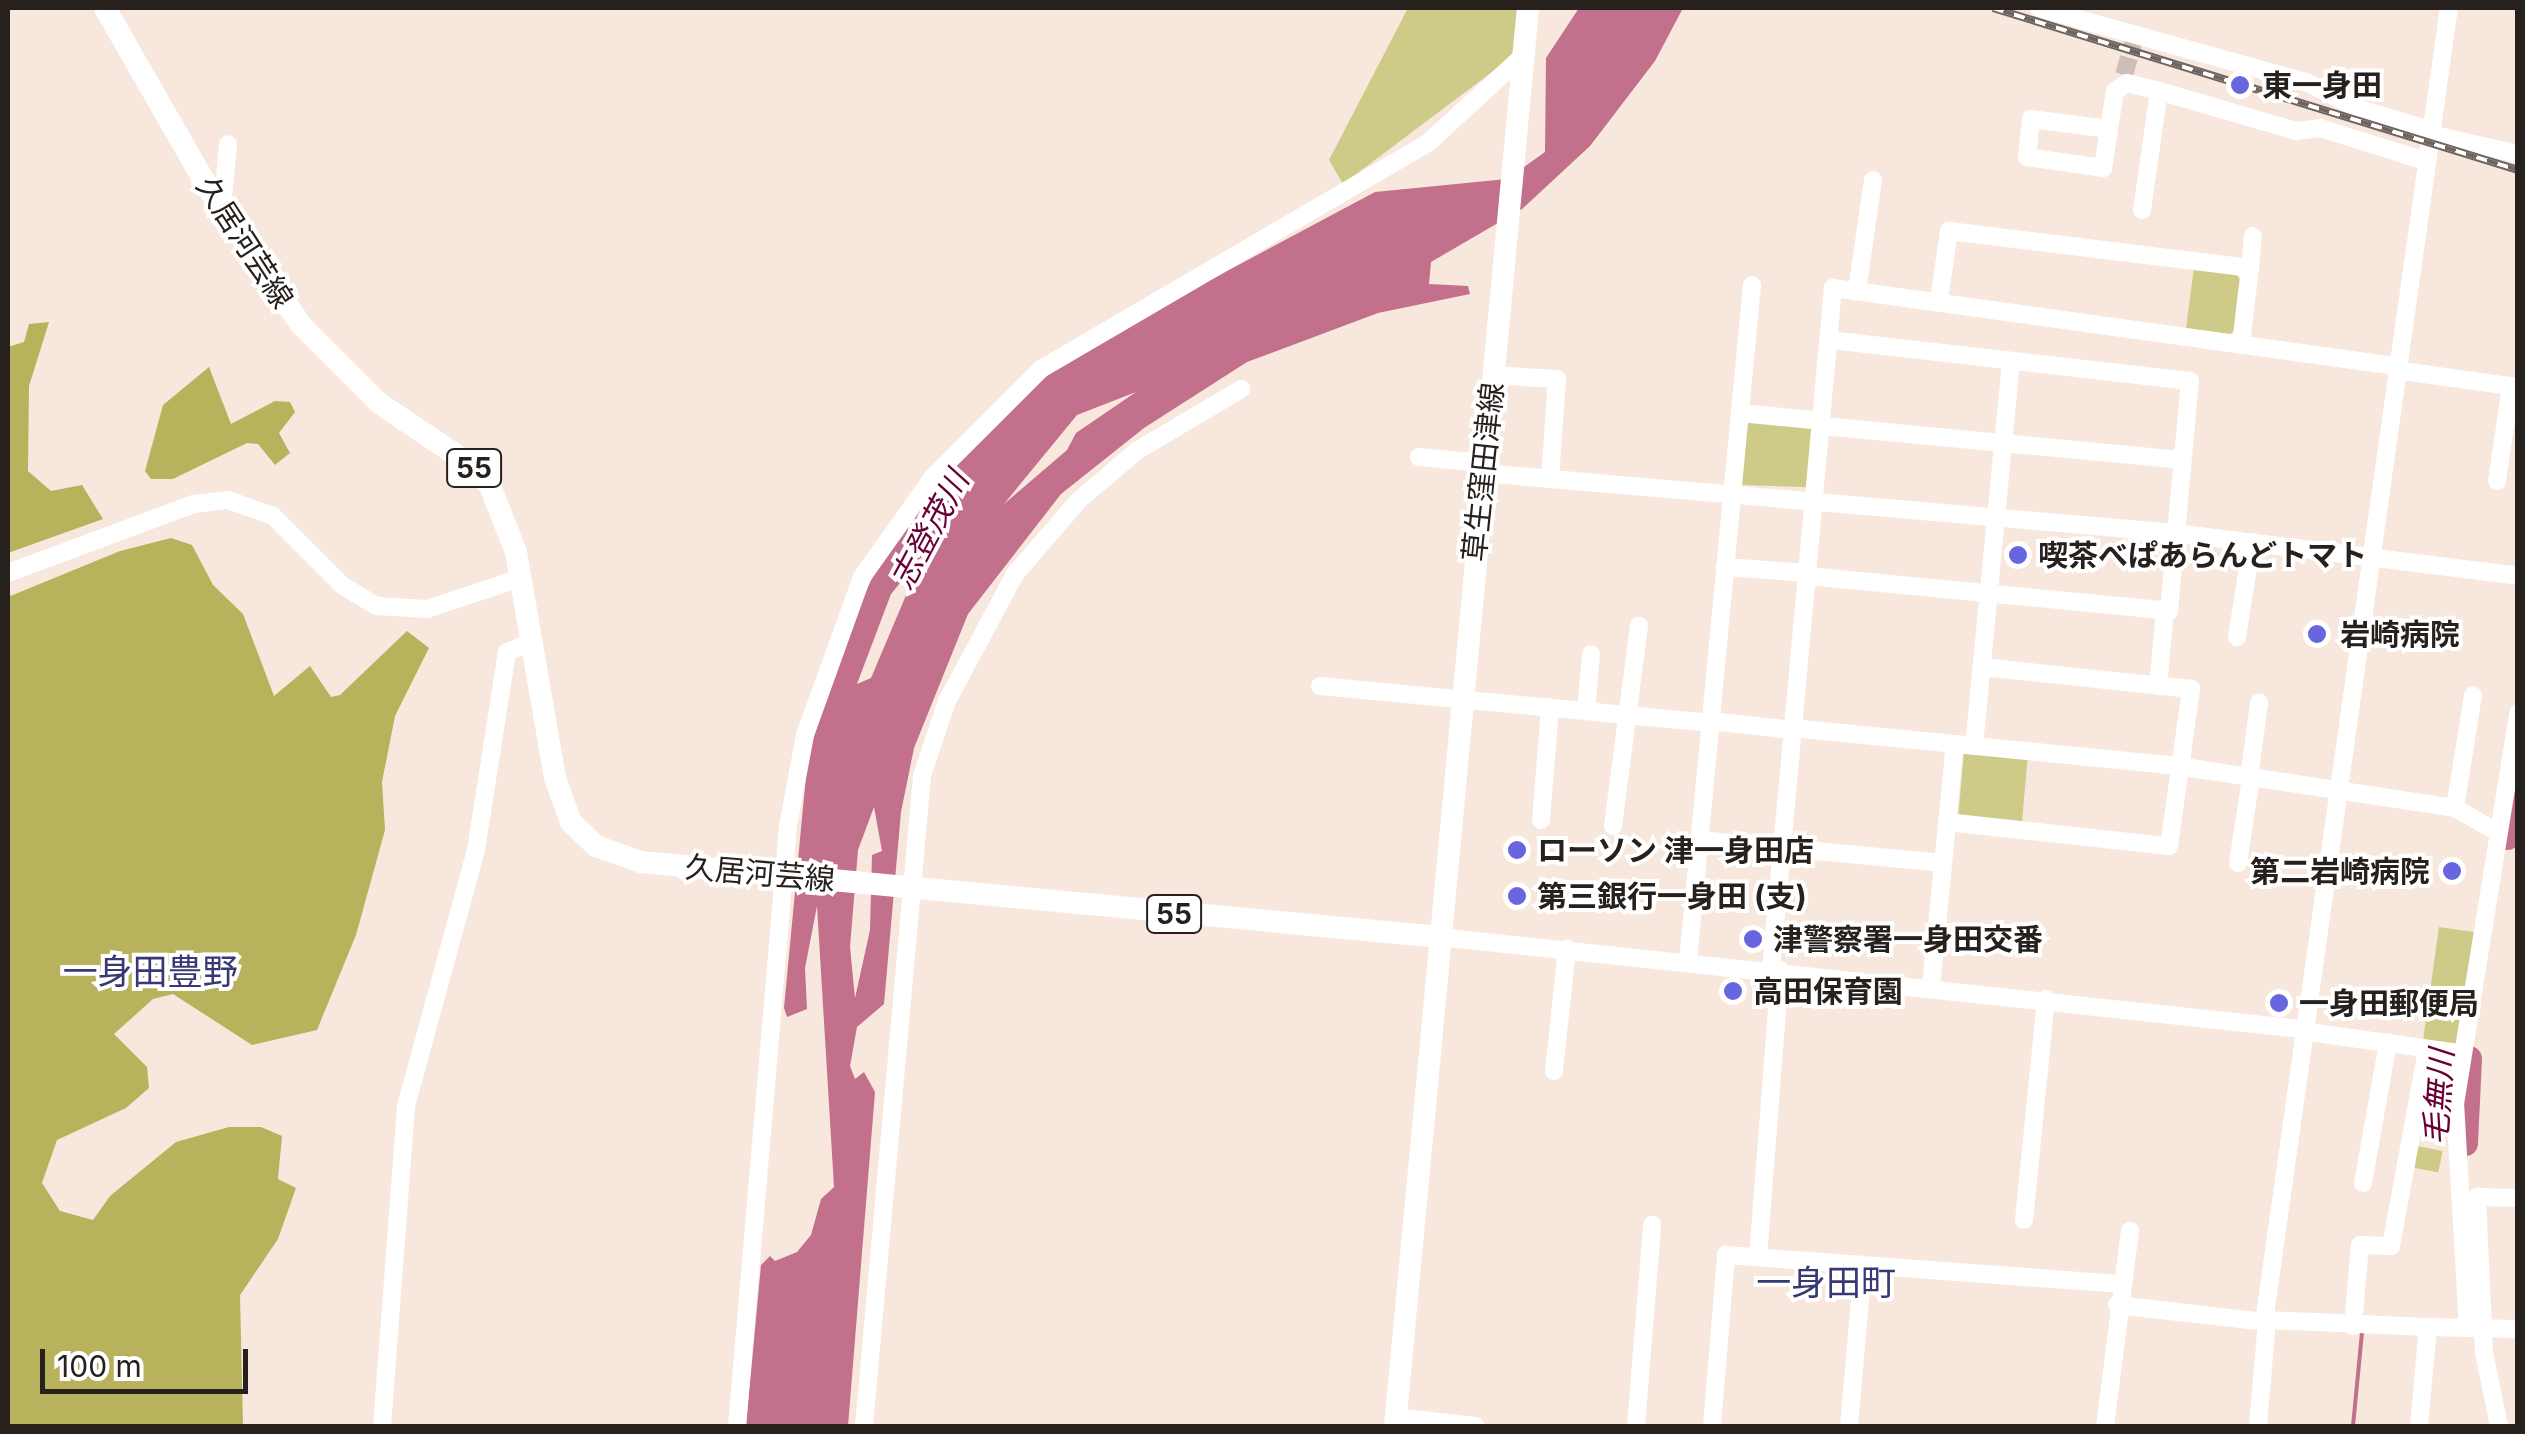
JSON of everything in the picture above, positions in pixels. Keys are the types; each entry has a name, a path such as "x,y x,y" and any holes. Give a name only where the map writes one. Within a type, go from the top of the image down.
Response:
{"main road":[{"name":"久居河芸線","path":"105,8 268,282 327,353 379,403 479,473 506,519 521,578 556,778 582,836 641,862 1439,937"},
{"name":"草生窪田津線","path":"1439,937 1528,8"},
{"path":"1395,1422 1439,937"}],"street":[{"path":"2039,8 2306,82 2330,96 2430,132 2518,154"},
{"path":"2258,1426 2265,1322 2302,1030 2449,8"},
{"path":"737,1426 785,876 805,735 862,577 957,450 1076,344 1429,142 1522,66"},
{"path":"2109,129 2031,119 2026,157 2103,168 2115,91 2126,79 2296,131 2320,128 2425,161"},
{"path":"2142,210 2160,91"},
{"path":"2320,128 2330,96"},
{"path":"222,208 228,144"},
{"path":"1858,292 1873,180"},
{"path":"1939,300 1949,232 2250,268"},
{"path":"2241,344 2253,236"},
{"path":"1688,961 1752,286"},
{"path":"1758,1257 1792,729 1833,288 1939,300 2514,387 2498,481"},
{"path":"1831,340 2190,381 2158,686"},
{"path":"1931,987 1947,822 1982,667 2011,361"},
{"path":"1493,375 1556,380 1550,479"},
{"path":"864,1426 909,887 928,755 947,701 1015,574 1079,500 1138,450 1241,389"},
{"path":"1740,413 2182,460"},
{"path":"1419,457 1550,479 1996,521 2175,533 2518,576"},
{"path":"8,574 194,504 228,500 273,516 342,586 376,606 426,609 521,578"},
{"path":"2237,636 2252,542"},
{"path":"1726,567 2165,611"},
{"path":"1613,826 1623,715 1639,626"},
{"path":"382,1426 406,1106 476,850 507,652 532,642"},
{"path":"1586,711 1591,654"},
{"path":"1947,822 2169,846 2192,690 1982,667"},
{"path":"1320,686 2181,768 2455,808 2497,832"},
{"path":"2455,808 2473,695"},
{"path":"2238,863 2259,703"},
{"path":"1541,820 1550,707"},
{"path":"2498,1426 2478,1328 2455,1104 2460,1053 2518,713"},
{"path":"1700,840 1942,863"},
{"path":"1439,937 2046,999 2460,1053"},
{"path":"1554,1071 1567,949"},
{"path":"2024,1220 2046,999"},
{"path":"2364,1183 2388,1042"},
{"path":"2354,1326 2360,1245 2390,1246 2427,1049"},
{"path":"2478,1328 2477,1197 2518,1198"},
{"path":"1636,1426 1652,1225"},
{"path":"2104,1426 2119,1284 2130,1231"},
{"path":"1712,1426 1726,1255 2119,1284"},
{"path":"1849,1426 1863,1266"},
{"path":"2117,1305 2265,1322 2518,1329"},
{"path":"2419,1426 2428,1327"},
{"path":"1395,1422 1476,1426"}],"shaded area":[{"path":"1408,8 1517,8 1512,57 1343,184 1329,160"},
{"path":"2194,267 2234,272 2242,282 2237,330 2226,336 2186,329"},
{"path":"49,322 29,386 28,471 51,491 82,485 103,519 8,553 8,347 24,342 29,324"},
{"path":"209,367 231,424 275,401 290,402 295,412 279,433 290,453 275,465 258,444 247,443 173,479 151,479 145,471 163,405"},
{"path":"1744,422 1812,424 1810,487 1742,485"},
{"path":"171,538 192,545 213,585 243,614 274,696 310,666 331,697 340,695 407,631 429,648 395,716 382,782 385,830 356,935 317,1030 252,1045 173,994 153,999 114,1034 147,1067 149,1088 126,1108 57,1140 42,1183 60,1211 93,1220 110,1196 176,1142 229,1127 261,1127 282,1136 278,1179 296,1188 278,1239 240,1295 243,1426 8,1426 8,597 120,551"},
{"path":"1964,751 2028,757 2022,822 1958,817"},
{"path":"2439,927 2476,932 2459,1049 2423,1044"},
{"path":"2417,1146 2443,1151 2438,1173 2413,1168"}],"water":[{"name":"志登茂川","path":"1579,8 1683,8 1655,61 1590,146 1522,209 1431,262 1429,284 1468,286 1470,294 1378,313 1247,362 1144,428 1061,494 968,614 914,748 901,812 884,1004 857,1027 850,1066 855,1079 864,1072 875,1092 848,1426 746,1426 761,1265 770,1256 775,1261 797,1252 811,1235 821,1199 834,1187 817,906 805,968 807,1009 787,1017 784,1008 809,744 838,649 875,572 930,490 1030,387 1083,348 1375,192 1507,179 1545,152 1546,58","holes":["1136,392 1076,433 1067,450 1004,504 1077,415","923,555 871,678 857,684 891,594","874,807 882,851 872,855 870,930 855,998 850,947 858,850"]}],"waterway":[{"name":"毛無川","path":"2507,837 2518,773"},
{"name":"毛無川","path":"2465,1143 2469,1058"},
{"path":"2353,1426 2362,1333"}],"tunnel":[{"path":"2124,75 2136,33"}],"railway":[{"path":"1993,8 2518,170"}],"place":[{"name":"東一身田","path":"2240,85"},
{"name":"喫茶べぱあらんどトマト","path":"2018,555"},
{"name":"岩崎病院","path":"2317,634"},
{"name":"ローソン 津一身田店","path":"1517,850"},
{"name":"第二岩崎病院","path":"2452,871"},
{"name":"第三銀行一身田 (支)","path":"1517,896"},
{"name":"津警察署一身田交番","path":"1753,939"},
{"name":"高田保育園","path":"1733,991"},
{"name":"一身田郵便局","path":"2279,1003"}],"district":[{"name":"一身田豊野","path":"150,971"},
{"name":"一身田町","path":"1826,1282"}]}
